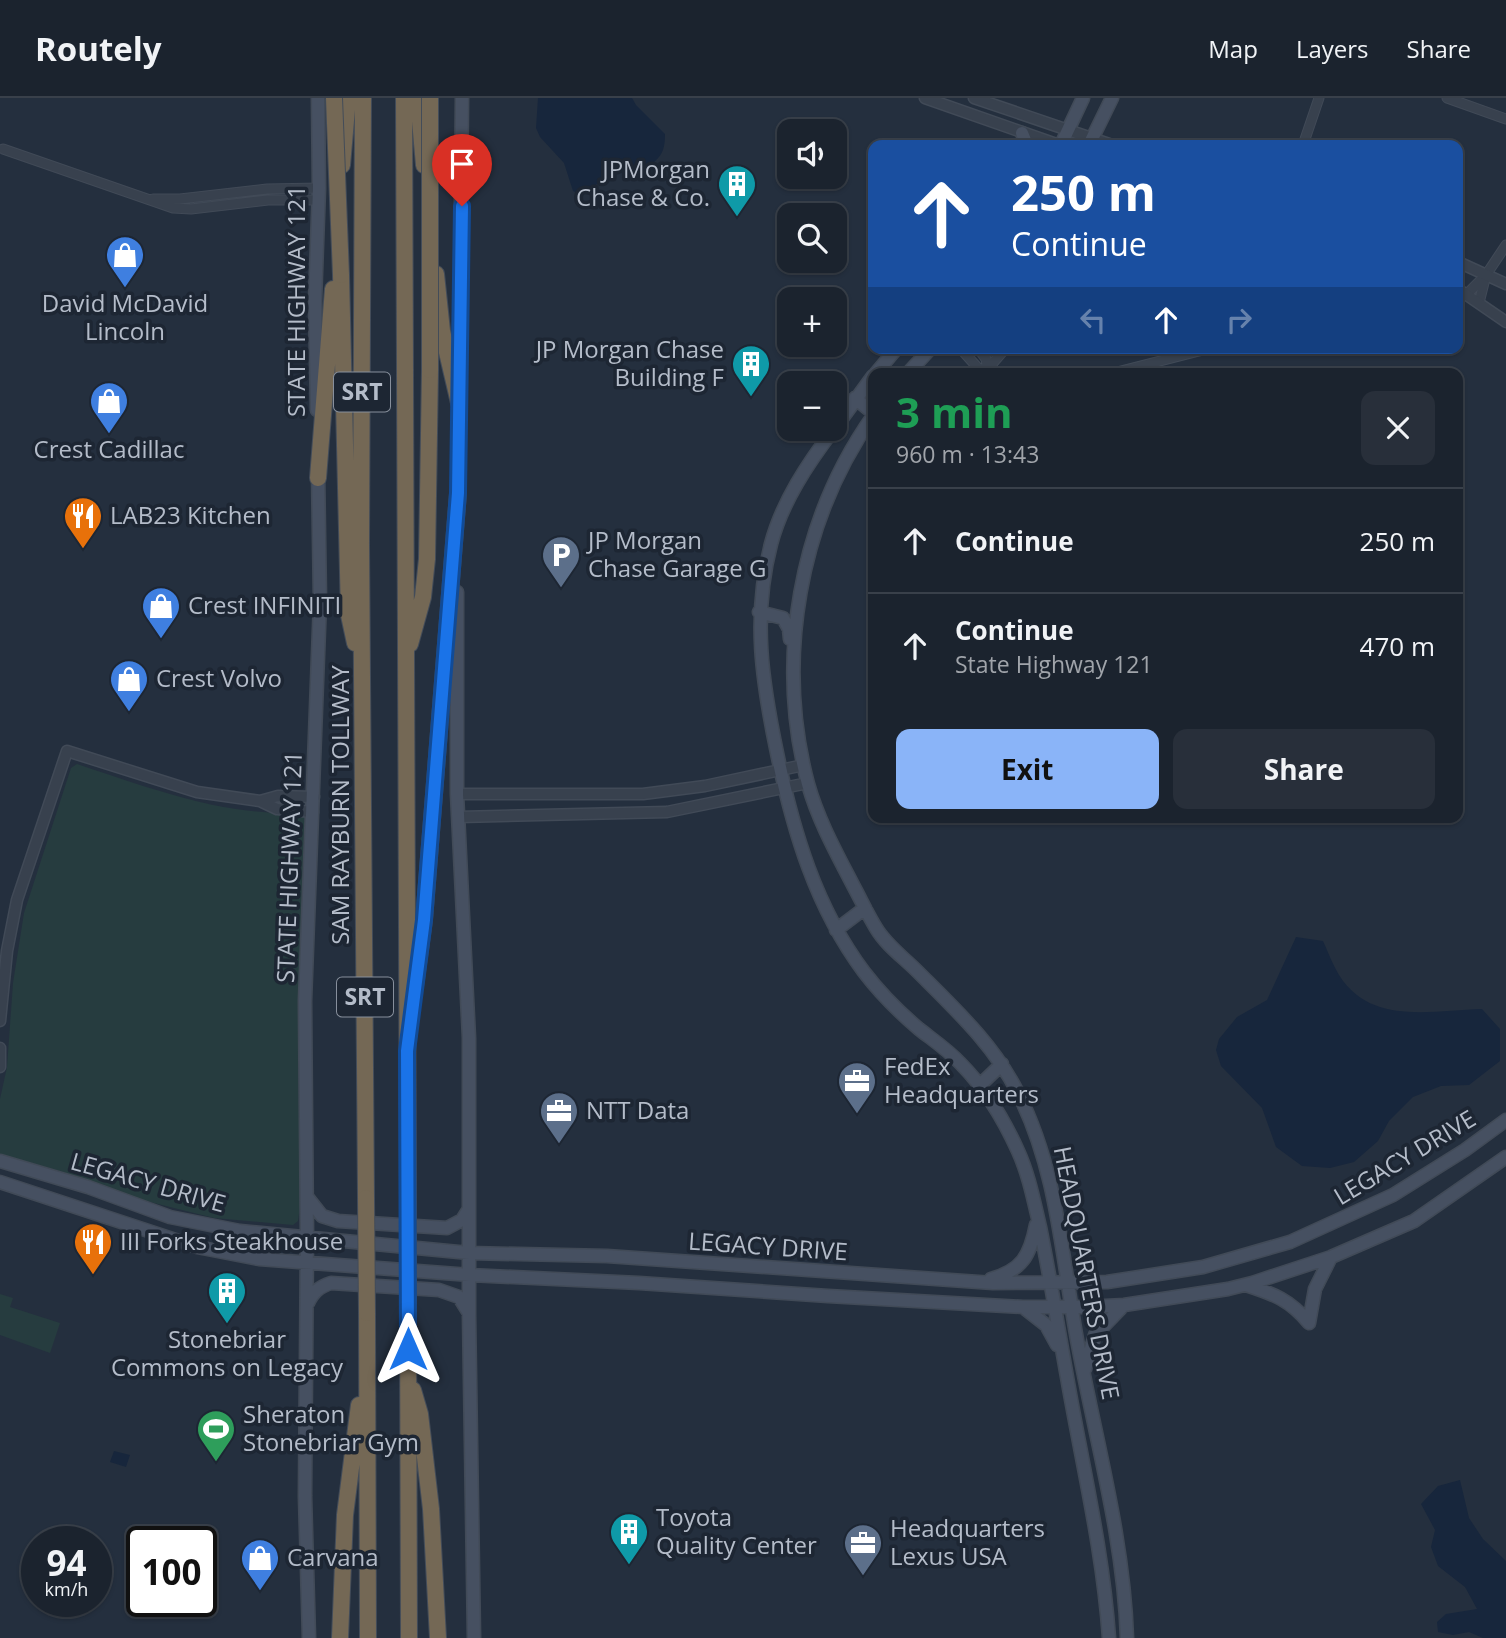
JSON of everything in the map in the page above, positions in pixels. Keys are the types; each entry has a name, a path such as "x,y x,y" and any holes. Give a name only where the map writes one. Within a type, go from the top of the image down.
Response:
{"highway":[{"path":"334,98 349,615 363,686"},
{"path":"318,478 348,98"},
{"name":"SAM RAYBURN TOLLWAY","path":"363,98 361,530 368,1638"},
{"name":"SRT","path":"404,98 409,1638"},
{"path":"418,98 442,331 459,402"},
{"path":"405,663 423,597 427,559 430,370 429,98"},
{"path":"407,1051 424,920 458,493"},
{"path":"340,1638 345,1515 366,1354"},
{"path":"408,1375 420,1414 427,1472 438,1638"}],"main road":[{"name":"STATE HIGHWAY 121","path":"309,1638 305,1496 305,1001 320,602 315,301 319,194 318,98"},
{"path":"462,98 457,794 469,1038 469,1314 474,1638"},
{"path":"1063,140 1083,98"},
{"path":"1092,140 1112,98"},
{"name":"HEADQUARTERS DRIVE","path":"880,368 893,354"},
{"path":"913,368 925,354"},
{"name":"HEADQUARTERS DRIVE","path":"847,413 864,394"},
{"name":"HEADQUARTERS DRIVE","path":"868,423 846,459 811,544 795,627 795,681 804,765 828,836 876,929 977,1031 1002,1063 1018,1093 1043,1153 1121,1564 1127,1638"},
{"name":"HEADQUARTERS DRIVE","path":"824,441 784,509 772,541 762,588 761,669 784,788 802,853 836,930 884,995 918,1028 961,1063 1003,1120 1020,1155 1038,1218 1051,1283 1098,1545 1109,1638"},
{"path":"760,612 783,618 789,629 795,681"},
{"path":"836,930 866,908"},
{"path":"978,1087 1002,1063"},
{"name":"LEGACY DRIVE","path":"0,1161 88,1187 170,1217 240,1231 469,1253 607,1256 980,1282 1107,1282 1168,1274 1226,1262 1290,1242 1393,1195 1465,1150 1506,1120"},
{"name":"LEGACY DRIVE","path":"0,1182 205,1249 259,1259 470,1275 1023,1307 1071,1307 1124,1304 1206,1293 1245,1285 1331,1256 1414,1221 1506,1157"},
{"path":"307,1197 322,1216 338,1221 447,1228 462,1220 470,1208"},
{"path":"980,1282 1006,1275 1024,1260 1033,1242 1038,1218"},
{"path":"1245,1285 1283,1298 1309,1323 1315,1289 1331,1256"},
{"path":"306,1306 313,1293 321,1286 331,1283 439,1290 458,1297 469,1314"},
{"path":"1084,1376 1087,1356 1095,1335 1124,1304"},
{"path":"1023,1307 1046,1325 1064,1360"}],"street":[{"path":"925,98 1024,139"},
{"path":"974,98 1087,140"},
{"path":"1305,140 1319,98"},
{"path":"1447,98 1506,119"},
{"path":"3,149 139,196 169,200 267,189 319,194"},
{"path":"1479,303 1486,275 1506,245"},
{"path":"1463,264 1506,285"},
{"path":"1463,290 1486,275"},
{"path":"1463,292 1506,322"},
{"path":"965,354 978,368"},
{"path":"1132,368 1187,354"},
{"path":"0,1021 7,951 15,910 67,751 185,788 260,801 277,809 313,812"},
{"path":"457,794 643,794 705,786 804,765"},
{"path":"459,817 667,812 808,783"},
{"path":"260,801 278,796 314,797"},
{"path":"0,1048 0,1067"}],"green space":[{"path":"77,764 196,801 245,810 300,815 305,818 298,1028 300,1207 298,1221 293,1225 214,1218 146,1201 66,1173 0,1154 0,1099 7,1067 13,983 24,913 71,768"},
{"path":"0,1294 13,1298 10,1307 60,1323 50,1353 0,1335"}],"water":[{"path":"538,98 632,98 665,134 662,152 643,170 630,168 614,171 581,195 573,191 564,163 540,137 536,128"},
{"path":"1296,937 1323,941 1339,975 1352,991 1368,1002 1404,1012 1482,1009 1500,1029 1500,1061 1469,1085 1441,1086 1413,1097 1389,1121 1378,1141 1354,1162 1330,1168 1302,1166 1276,1147 1262,1108 1221,1066 1216,1050 1219,1039 1237,1017 1267,1000"},
{"path":"114,1451 130,1455 126,1467 110,1462"},
{"path":"1460,1480 1469,1518 1483,1539 1506,1561 1506,1638 1483,1638 1469,1632 1453,1635 1438,1632 1437,1622 1446,1614 1477,1609 1465,1587 1438,1566 1431,1547 1435,1530 1421,1504 1438,1486"}],"place":[{"name":"JPMorgan Chase & Co.","path":"737,218"},
{"name":"David McDavid Lincoln","path":"125,289"},
{"name":"JP Morgan Chase Building F","path":"751,398"},
{"name":"Crest Cadillac","path":"109,435"},
{"name":"LAB23 Kitchen","path":"83,550"},
{"name":"JP Morgan Chase Garage G","path":"561,589"},
{"name":"Crest INFINITI","path":"161,640"},
{"name":"Crest Volvo","path":"129,713"},
{"name":"FedEx Headquarters","path":"857,1115"},
{"name":"NTT Data","path":"559,1145"},
{"name":"III Forks Steakhouse","path":"93,1276"},
{"name":"Stonebriar Commons on Legacy","path":"227,1325"},
{"name":"Sheraton Stonebriar Gym","path":"216,1463"},
{"name":"Toyota Quality Center","path":"629,1566"},
{"name":"Headquarters Lexus USA","path":"863,1577"},
{"name":"Carvana","path":"260,1592"}],"route":[{"path":"408,1349 407,1051 424,920 458,493 462,206"}]}
